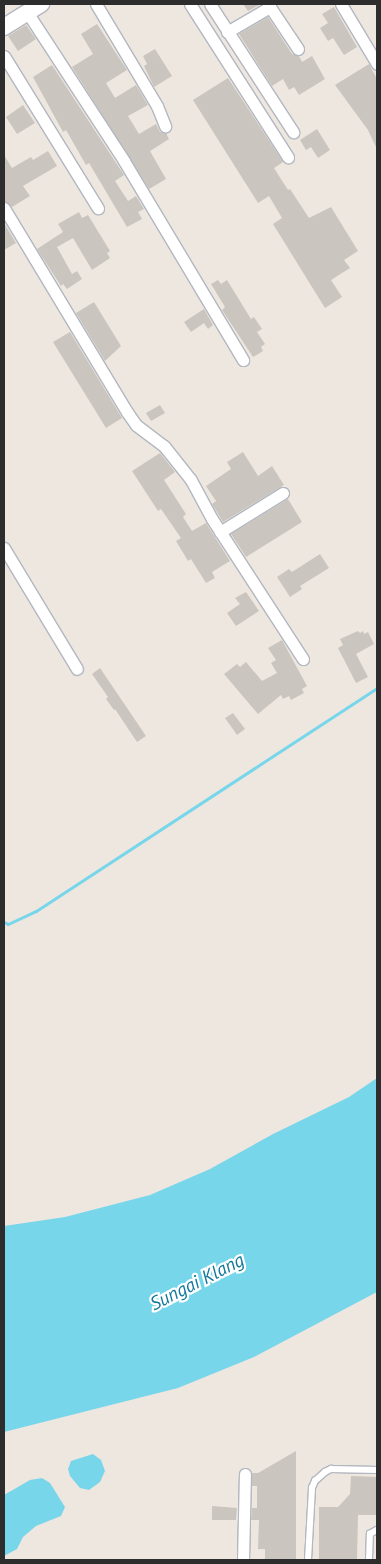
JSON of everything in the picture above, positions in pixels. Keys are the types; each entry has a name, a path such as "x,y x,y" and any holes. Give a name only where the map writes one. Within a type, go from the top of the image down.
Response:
{"street":[{"path":"96,4 157,106 165,126"},
{"path":"190,4 288,156"},
{"path":"210,4 293,132"},
{"path":"341,4 377,64"},
{"path":"227,32 269,5 298,49"},
{"path":"4,27 34,8 243,360"},
{"path":"4,56 98,208"},
{"path":"4,208 127,412 136,425 164,446 190,480 220,532 303,659"},
{"path":"220,532 283,493"},
{"path":"4,548 77,669"},
{"path":"243,1560 245,1474"}],"lane":[{"path":"308,1560 312,1488 315,1481 331,1469 377,1470"},
{"path":"368,1560 370,1534 377,1530"}],"water":[{"name":"Sungai Klang","path":"377,1078 377,1292 254,1357 178,1388 4,1432 4,1226 65,1217 150,1195 210,1169 273,1134 349,1097"},
{"path":"93,1454 101,1460 105,1471 100,1482 89,1490 80,1488 70,1476 68,1469 71,1461"},
{"path":"42,1478 50,1483 65,1507 61,1516 36,1526 23,1537 17,1549 4,1556 4,1495 30,1480"}],"building":[{"path":"243,4 261,4 248,11"},
{"path":"334,7 357,47 344,55 333,38 328,41 320,28 328,23 322,14"},
{"path":"268,17 292,54 299,56 302,62 312,56 325,79 299,95 294,87 289,90 283,79 272,86 239,34"},
{"path":"97,24 127,70 106,83 115,98 136,85 148,105 128,116 139,134 156,124 160,132 166,133 169,139 150,151 166,179 149,189 72,67 93,54 81,34"},
{"path":"26,25 36,39 18,51 8,36"},
{"path":"155,49 172,76 154,87 144,66 147,64 143,56"},
{"path":"369,64 377,79 377,149 368,130 335,85"},
{"path":"52,65 124,175 115,181 128,201 136,196 144,209 138,212 142,219 127,227 89,163 86,165 66,130 63,132 33,77"},
{"path":"228,78 283,162 274,168 309,218 331,207 358,251 344,260 350,268 331,280 342,297 325,308 273,224 282,218 269,196 258,203 193,100"},
{"path":"23,105 35,123 17,134 6,117"},
{"path":"317,129 330,150 318,158 311,147 306,150 300,140"},
{"path":"48,151 57,166 23,186 30,196 12,207 4,201 4,155 12,168 31,157 33,160"},
{"path":"79,212 82,218 88,215 110,251 107,253 110,258 92,270 73,238 57,247 72,274 77,271 82,279 67,289 63,284 61,286 37,249 63,232 58,224"},
{"path":"4,223 16,243 4,250"},
{"path":"218,280 221,284 227,280 251,319 254,317 262,329 257,332 265,344 261,347 263,351 253,357 222,310 225,307 211,284"},
{"path":"94,302 121,346 105,361 76,313"},
{"path":"204,309 213,325 208,329 204,323 191,332 184,322"},
{"path":"70,332 122,418 106,428 53,342"},
{"path":"160,405 165,413 151,421 146,413"},
{"path":"243,452 258,476 272,466 284,485 223,522 212,504 216,501 206,486 231,469 227,462"},
{"path":"160,453 175,472 164,480 186,514 183,517 192,531 206,523 230,561 212,572 215,578 206,583 191,559 188,561 176,541 181,538 161,509 158,511 132,471"},
{"path":"288,499 302,522 246,557 231,534"},
{"path":"320,554 329,568 300,586 302,589 290,597 277,577 289,569 292,572"},
{"path":"246,592 259,611 236,626 227,613 240,604 235,598"},
{"path":"358,631 360,633 363,631 364,634 368,632 374,644 356,654 368,677 356,683 338,648 343,645 340,639"},
{"path":"282,640 307,686 302,689 304,693 291,700 289,696 283,699 281,695 258,714 224,674 237,664 240,667 246,662 262,681 277,673 271,663 276,660 268,648"},
{"path":"100,668 146,736 137,742 106,699 108,697 92,674"},
{"path":"233,713 245,729 237,735 225,718"},
{"path":"296,1451 296,1560 265,1560 265,1549 258,1549 259,1520 251,1520 252,1508 257,1508 257,1486 252,1486 252,1473 258,1473"},
{"path":"351,1476 377,1477 377,1515 358,1515 357,1560 319,1560 319,1507 338,1507 350,1494"},
{"path":"212,1506 237,1508 236,1520 212,1520"}],"waterway":[{"path":"4,922 8,924 36,911 377,688"}]}
